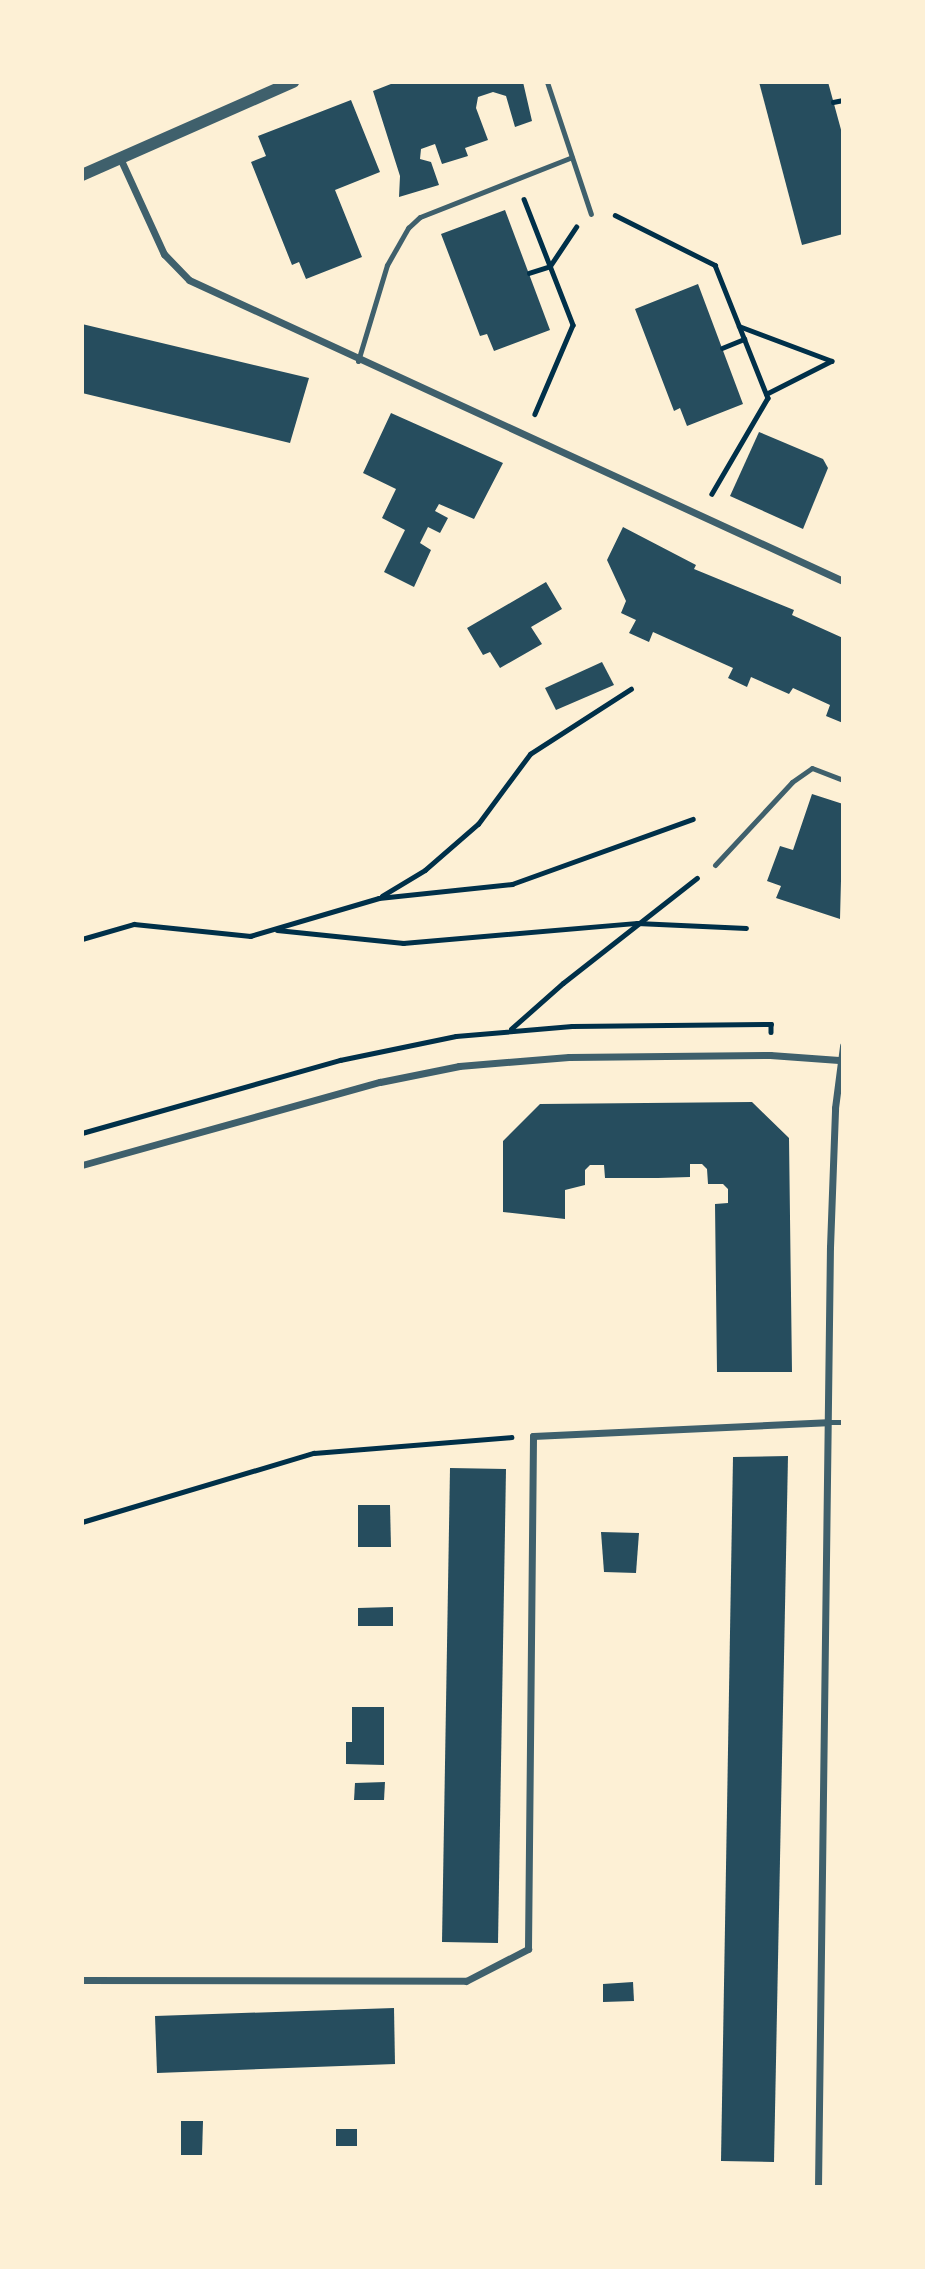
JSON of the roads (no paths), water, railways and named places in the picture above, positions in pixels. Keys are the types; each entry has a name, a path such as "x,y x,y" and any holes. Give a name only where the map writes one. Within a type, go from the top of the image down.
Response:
{"street":[{"path":"82,174 293,82"},
{"path":"120,158 149,227 175,268 227,301 843,581"},
{"path":"818,2187 827,1422 839,1060 843,1046"},
{"path":"82,1166 367,1086 459,1066 569,1057 770,1055 839,1060"},
{"path":"82,1980 466,1981 528,1949 533,1436 827,1422"}],"lane":[{"path":"547,82 591,214"},
{"path":"358,362 387,265 408,228 420,217 572,157"},
{"path":"715,866 792,782 812,768 843,780"},
{"path":"827,1422 843,1422"}]}
